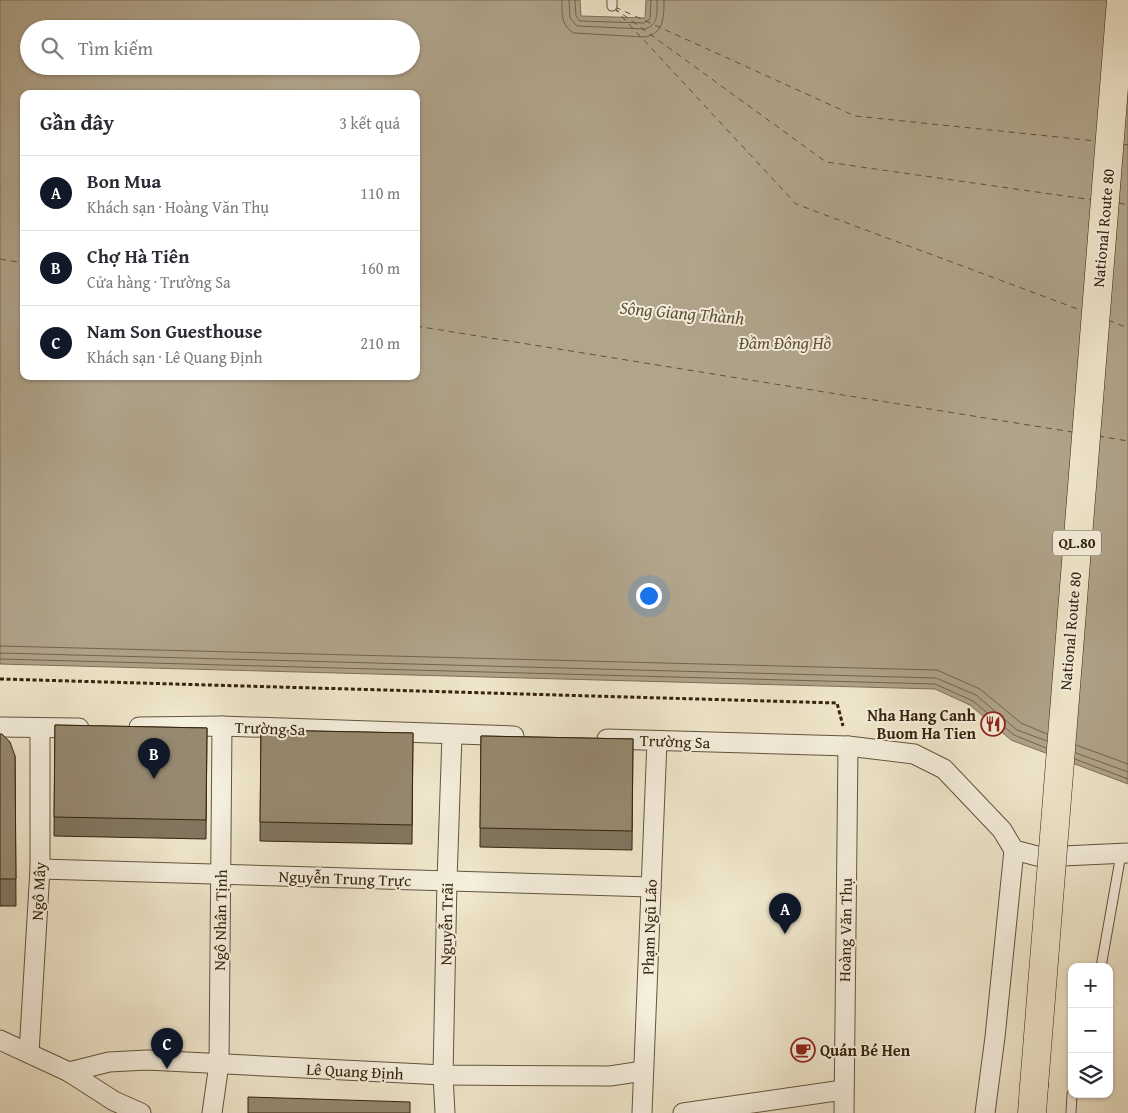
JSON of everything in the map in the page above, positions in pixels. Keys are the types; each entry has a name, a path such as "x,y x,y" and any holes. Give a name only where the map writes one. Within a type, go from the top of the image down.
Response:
{"highway":[{"name":"National Route 80","path":"1032,1113 1121,0"}],"street":[{"name":"Trường Sa","path":"126,728 222,726 530,737"},
{"name":"Ngô Nhân Tịnh","path":"212,1113 219,1064 222,726"},
{"path":"0,727 40,729 98,728"},
{"name":"Ngô Mây","path":"29,1053 40,869 40,729"},
{"name":"Nguyễn Trãi","path":"445,1113 443,1075 452,735"},
{"name":"Trường Sa","path":"589,739 848,746 914,754 944,769 1002,830 1014,850"},
{"name":"Phạm Ngũ Lão","path":"642,1113 657,741"},
{"name":"Hoàng Văn Thụ","path":"844,1113 848,746"},
{"path":"985,1113 995,1037 1014,850 1042,856 1124,854"},
{"name":"Nguyễn Trung Trực","path":"40,869 651,887"},
{"path":"0,1040 68,1072 114,1101 141,1113"},
{"name":"Lê Quang Định","path":"68,1072 109,1062 147,1060 443,1075 610,1076 643,1071"},
{"path":"683,1113 843,1090"}],"lane":[{"path":"1102,963 1124,854"},
{"path":"1071,1113 1072,1098"}],"path":[{"path":"0,680 837,703 848,746"}],"water":[{"name":"Đầm Đông Hồ","path":"0,0 580,0 581,16 645,18 646,0 1128,0 1128,784 1011,740 970,705 935,689 0,664"}],"building":[{"path":"55,725 207,728 206,820 54,817"},
{"path":"261,730 413,733 412,825 260,822"},
{"path":"0,734 10,742 15,756 16,879 0,879"},
{"path":"481,736 633,739 632,831 480,828"},
{"path":"248,1097 410,1102 410,1113 248,1113"}],"ferry route":[{"path":"615,7 855,116 1096,141"},
{"path":"614,8 796,204 1083,311"},
{"path":"614,8 826,162 1093,200"},
{"path":"1122,144 1128,145"},
{"path":"1119,203 1128,205"},
{"path":"0,259 20,262"},
{"path":"1108,320 1128,328"},
{"path":"420,327 1072,432"},
{"path":"1098,436 1128,441"}],"place":[{"name":"Nha Hang Canh Buom Ha Tien","path":"993,724"},
{"name":"Chợ Hà Tiên","path":"154,779"},
{"name":"Bon Mua","path":"785,934"},
{"name":"Quán Bé Hen","path":"803,1050"},
{"name":"Nam Son Guesthouse","path":"167,1069"}],"water label":[{"name":"Sông Giang Thành","path":"682,313"}]}
